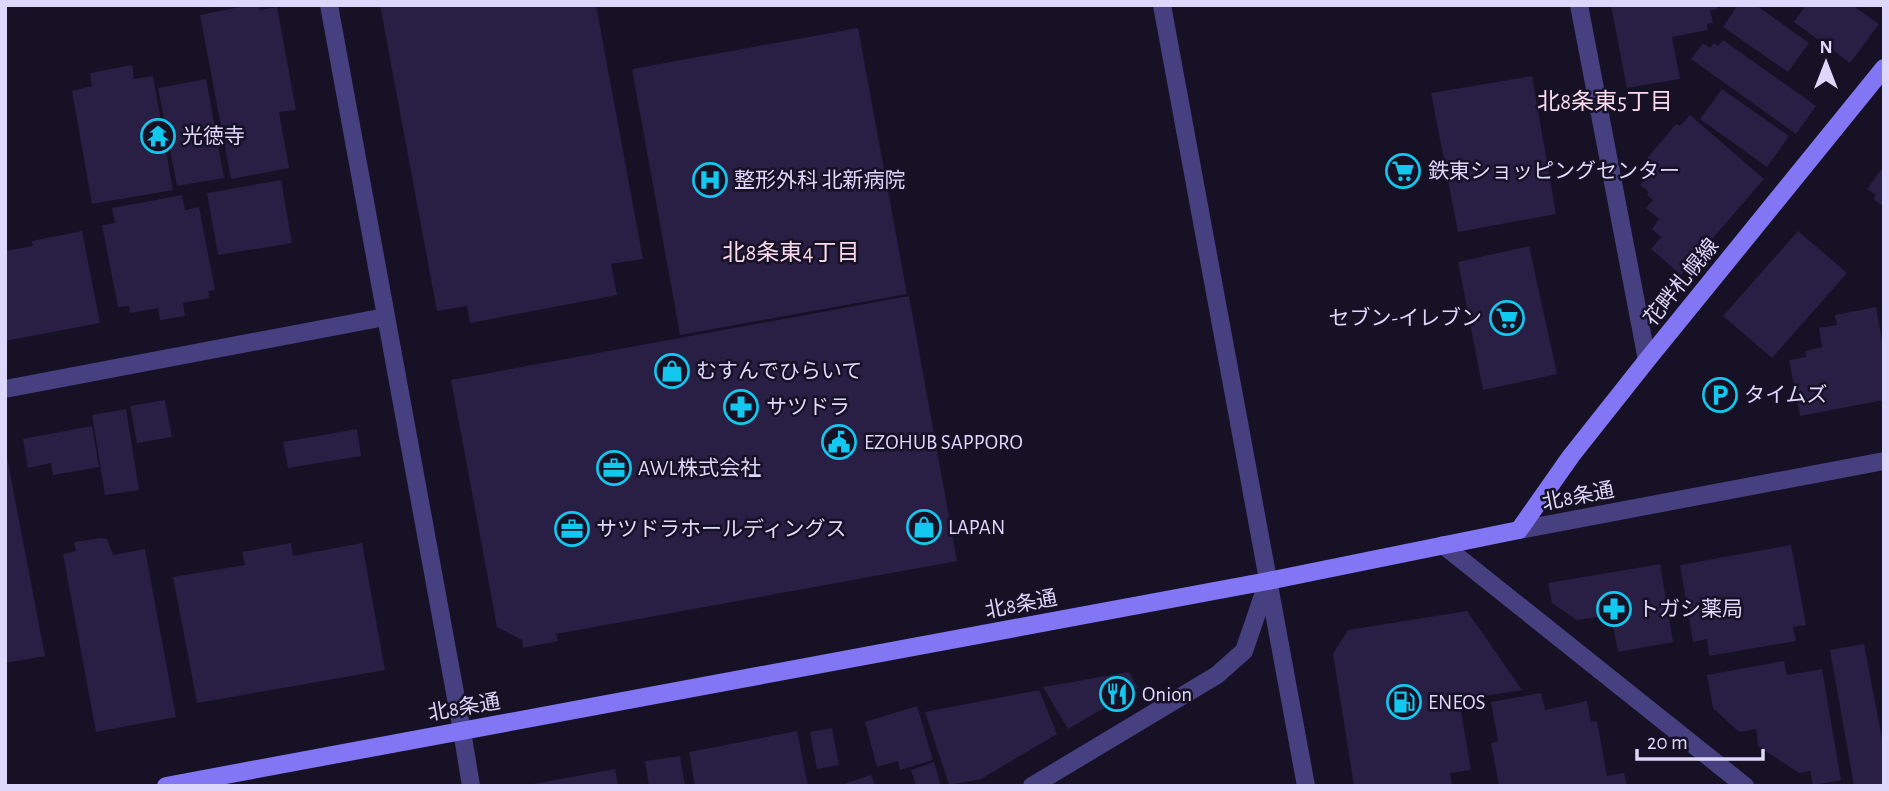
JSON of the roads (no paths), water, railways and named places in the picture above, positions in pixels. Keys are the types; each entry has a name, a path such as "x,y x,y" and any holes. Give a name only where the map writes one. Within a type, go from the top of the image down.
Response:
{"main road":[{"name":"花畔札幌線","path":"1519,530 1571,456 1884,68"},
{"name":"北8条通","path":"166,786 1268,581 1519,530"}],"street":[{"path":"329,5 471,786"},
{"path":"1162,5 1306,786"},
{"path":"1579,5 1647,360"},
{"path":"5,389 385,317"},
{"name":"北8条通","path":"1519,530 1884,461"},
{"path":"1443,545 1745,786"},
{"path":"1032,786 1217,674 1244,651 1268,581"}],"place":[{"name":"光徳寺","path":"158,136"},
{"name":"鉄東ショッピングセンター","path":"1403,171"},
{"name":"整形外科 北新病院","path":"710,180"},
{"name":"セブン-イレブン","path":"1507,318"},
{"name":"むすんでひらいて","path":"672,371"},
{"name":"タイムズ","path":"1720,395"},
{"name":"サツドラ","path":"741,407"},
{"name":"EZOHUB SAPPORO","path":"839,442"},
{"name":"AWL株式会社","path":"614,468"},
{"name":"LAPAN","path":"924,527"},
{"name":"サツドラホールディングス","path":"572,529"},
{"name":"トガシ薬局","path":"1614,609"},
{"name":"Onion","path":"1117,694"},
{"name":"ENEOS","path":"1404,702"}],"district":[{"name":"北8条東5丁目","path":"1605,101"},
{"name":"北8条東4丁目","path":"791,252"}]}
